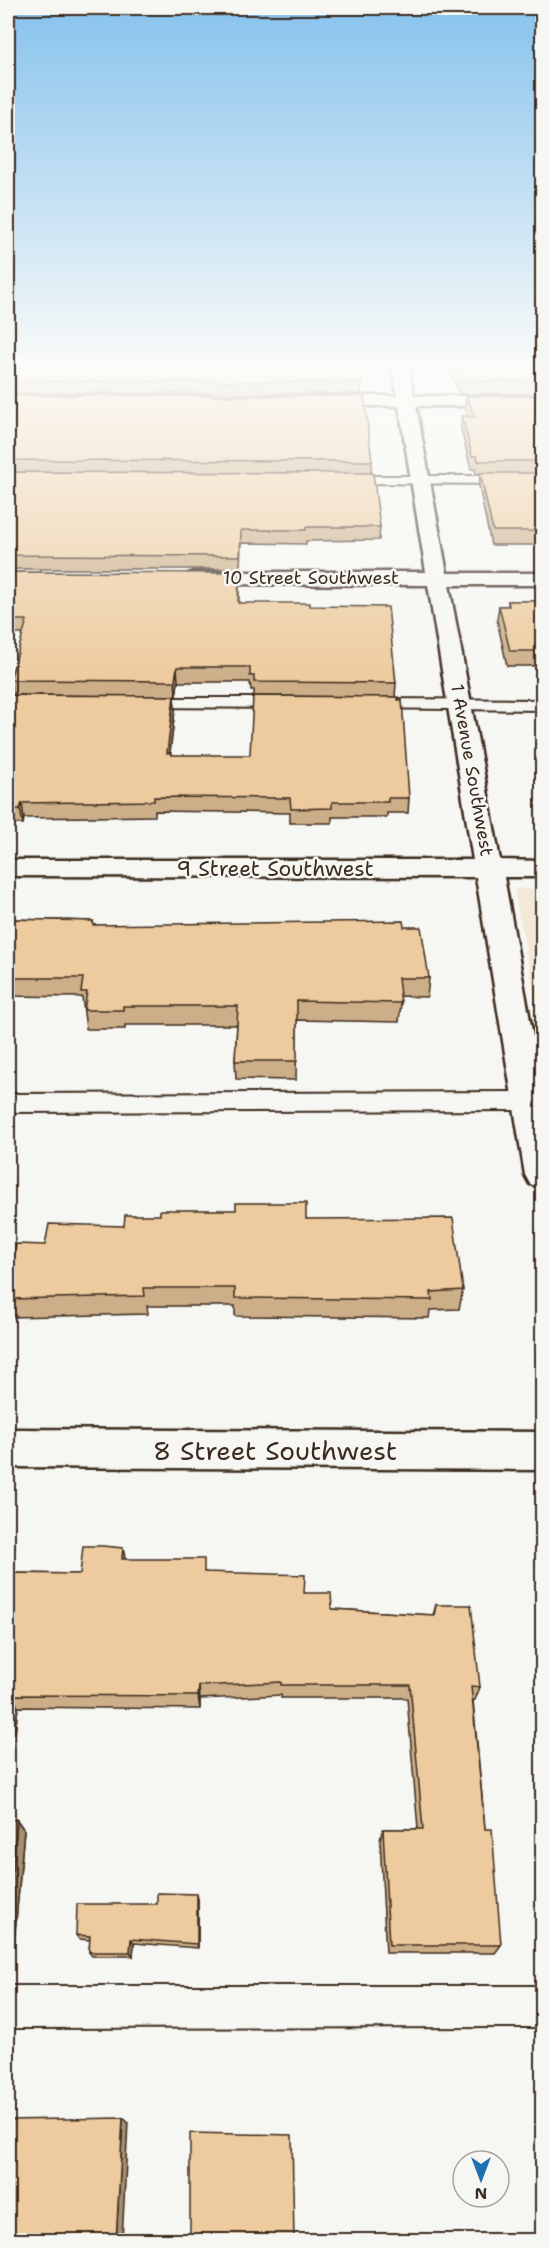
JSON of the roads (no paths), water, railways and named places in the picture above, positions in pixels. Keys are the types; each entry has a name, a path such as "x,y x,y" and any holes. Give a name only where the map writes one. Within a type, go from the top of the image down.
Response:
{"street":[{"name":"1 Avenue Southwest","path":"419,469 543,1175"},
{"name":"10 Street Southwest","path":"175,578 543,579"},
{"name":"9 Street Southwest","path":"8,868 543,869"},
{"name":"8 Street Southwest","path":"8,1449 543,1451"}],"lane":[{"path":"322,480 543,480"},
{"path":"125,703 302,704"},
{"path":"349,704 543,705"},
{"path":"8,1103 530,1101"},
{"path":"8,2007 543,2007"}]}
